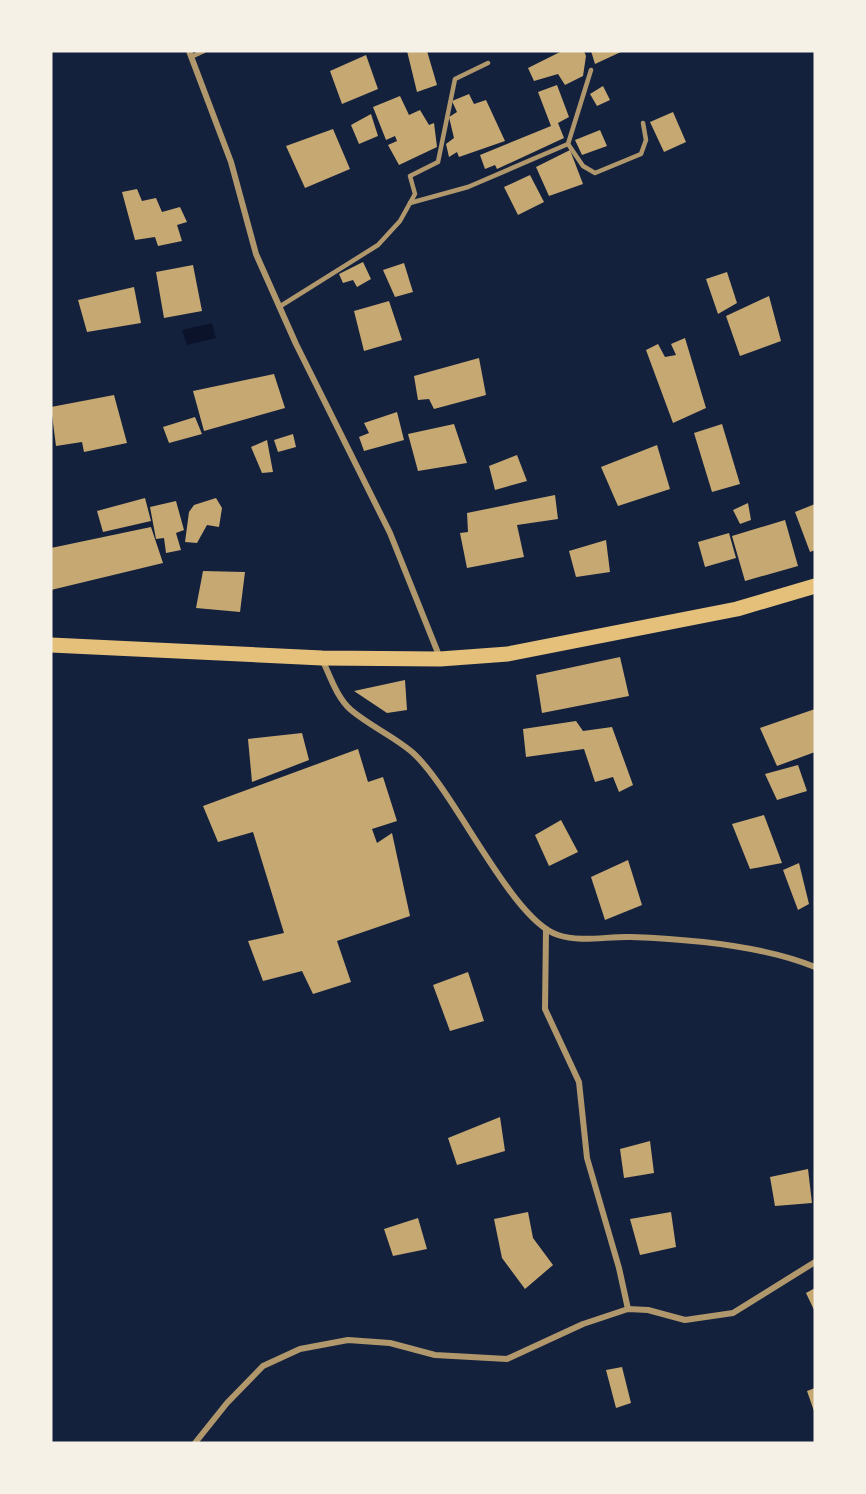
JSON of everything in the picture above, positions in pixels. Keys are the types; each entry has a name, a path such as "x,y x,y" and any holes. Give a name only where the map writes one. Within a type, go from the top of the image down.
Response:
{"main road":[{"path":"51,645 322,658 440,659 508,654 609,636 737,609 815,586"}],"street":[{"path":"190,54 231,162 256,254 279,307 390,533 440,659"},
{"path":"322,658 338,692 350,709 412,752 429,771 521,903 535,922 546,930 571,938 629,937 681,940 773,954 815,967"},
{"path":"546,930 545,1009 579,1082 587,1158 619,1268 628,1309"},
{"path":"195,1443 227,1403 263,1366 300,1349 348,1340 390,1343 435,1355 507,1359 583,1324 628,1309 648,1310 685,1320 733,1313 815,1262"}],"lane":[{"path":"190,54 204,51"},
{"path":"279,307 378,245 400,221 415,194 410,176 438,162 455,79 488,63"},
{"path":"410,203 468,187 568,144 591,70"},
{"path":"568,144 583,166 596,173 641,154 646,140 643,123"}],"water":[{"path":"212,323 216,338 187,345 182,330"}],"building":[{"path":"407,51 427,51 437,85 417,92"},
{"path":"562,51 584,51 586,56 583,76 565,85 558,74 534,81 528,68"},
{"path":"591,51 623,51 595,64"},
{"path":"366,55 378,89 342,104 330,71"},
{"path":"557,85 569,117 558,123 564,138 497,169 495,165 485,169 480,155 551,126 538,92"},
{"path":"603,86 610,100 597,106 590,94"},
{"path":"469,94 474,104 486,100 505,141 459,157 457,152 449,157 446,144 454,138 449,117 457,112 452,101"},
{"path":"400,96 409,115 420,110 429,125 434,123 437,147 399,165 388,145 397,141 395,136 386,140 373,107"},
{"path":"673,112 686,142 664,152 650,122"},
{"path":"371,114 378,136 359,144 351,125"},
{"path":"333,129 350,169 305,188 286,146"},
{"path":"600,130 607,146 582,155 575,140"},
{"path":"570,150 583,184 549,196 536,167"},
{"path":"530,175 544,202 518,215 504,187"},
{"path":"137,189 142,201 156,198 162,212 180,207 187,222 177,225 182,241 158,246 155,237 135,240 122,192"},
{"path":"363,262 371,279 357,287 353,280 343,283 339,274"},
{"path":"404,263 413,292 395,297 383,270"},
{"path":"193,265 202,311 164,318 156,272"},
{"path":"727,272 737,303 718,314 706,279"},
{"path":"134,287 141,323 87,332 78,300"},
{"path":"769,296 781,341 740,356 726,316"},
{"path":"389,301 402,340 364,351 354,311"},
{"path":"685,338 706,408 673,423 646,350 658,344 665,357 676,355 671,344"},
{"path":"479,358 486,395 434,409 429,399 418,400 414,376"},
{"path":"274,374 285,408 204,431 193,391"},
{"path":"114,395 127,443 84,452 82,442 56,446 51,407"},
{"path":"397,412 404,440 364,451 359,437 369,433 364,423"},
{"path":"195,417 202,434 169,443 163,427"},
{"path":"454,424 467,463 418,471 408,434"},
{"path":"722,424 740,484 712,492 694,433"},
{"path":"293,434 296,447 278,452 274,440"},
{"path":"267,440 273,472 262,473 251,447"},
{"path":"657,445 670,489 618,506 601,467"},
{"path":"517,455 527,481 495,490 489,466"},
{"path":"555,495 558,519 517,525 524,557 467,568 460,533 468,532 467,513"},
{"path":"145,498 151,521 103,532 97,511"},
{"path":"216,498 222,508 219,527 207,525 197,543 185,542 189,512 194,505"},
{"path":"176,501 184,530 176,533 181,550 166,553 164,538 156,539 150,507"},
{"path":"748,503 751,520 740,524 733,510"},
{"path":"815,504 815,550 810,552 795,512"},
{"path":"785,520 798,566 745,581 732,536"},
{"path":"151,527 163,563 51,590 51,548"},
{"path":"729,533 736,558 705,567 698,542"},
{"path":"606,540 610,572 576,577 569,551"},
{"path":"203,571 245,572 240,612 196,608"},
{"path":"620,657 629,696 542,713 536,675"},
{"path":"405,680 407,710 387,713 354,691"},
{"path":"815,709 815,752 777,766 760,728"},
{"path":"576,721 583,731 612,727 633,785 619,792 613,777 595,782 584,749 526,757 523,729"},
{"path":"302,733 309,760 252,782 248,739"},
{"path":"358,749 368,782 383,777 397,821 372,829 377,843 392,833 410,916 337,941 351,982 313,994 302,971 263,981 248,941 284,933 253,832 218,842 203,806"},
{"path":"798,765 807,791 777,800 765,774"},
{"path":"764,815 782,863 750,869 732,824"},
{"path":"561,820 578,852 549,866 535,835"},
{"path":"628,860 642,905 605,920 591,877"},
{"path":"799,863 809,904 798,910 783,870"},
{"path":"468,972 484,1021 450,1031 433,985"},
{"path":"500,1117 505,1151 457,1165 448,1138"},
{"path":"650,1141 654,1173 624,1178 620,1149"},
{"path":"808,1169 812,1203 775,1206 770,1177"},
{"path":"528,1212 533,1238 553,1265 525,1289 502,1258 494,1219"},
{"path":"671,1212 676,1247 640,1255 630,1219"},
{"path":"418,1218 427,1249 393,1256 384,1229"},
{"path":"815,1288 815,1312 806,1293"},
{"path":"622,1367 631,1403 616,1408 606,1370"},
{"path":"815,1388 815,1414 807,1391"}]}
